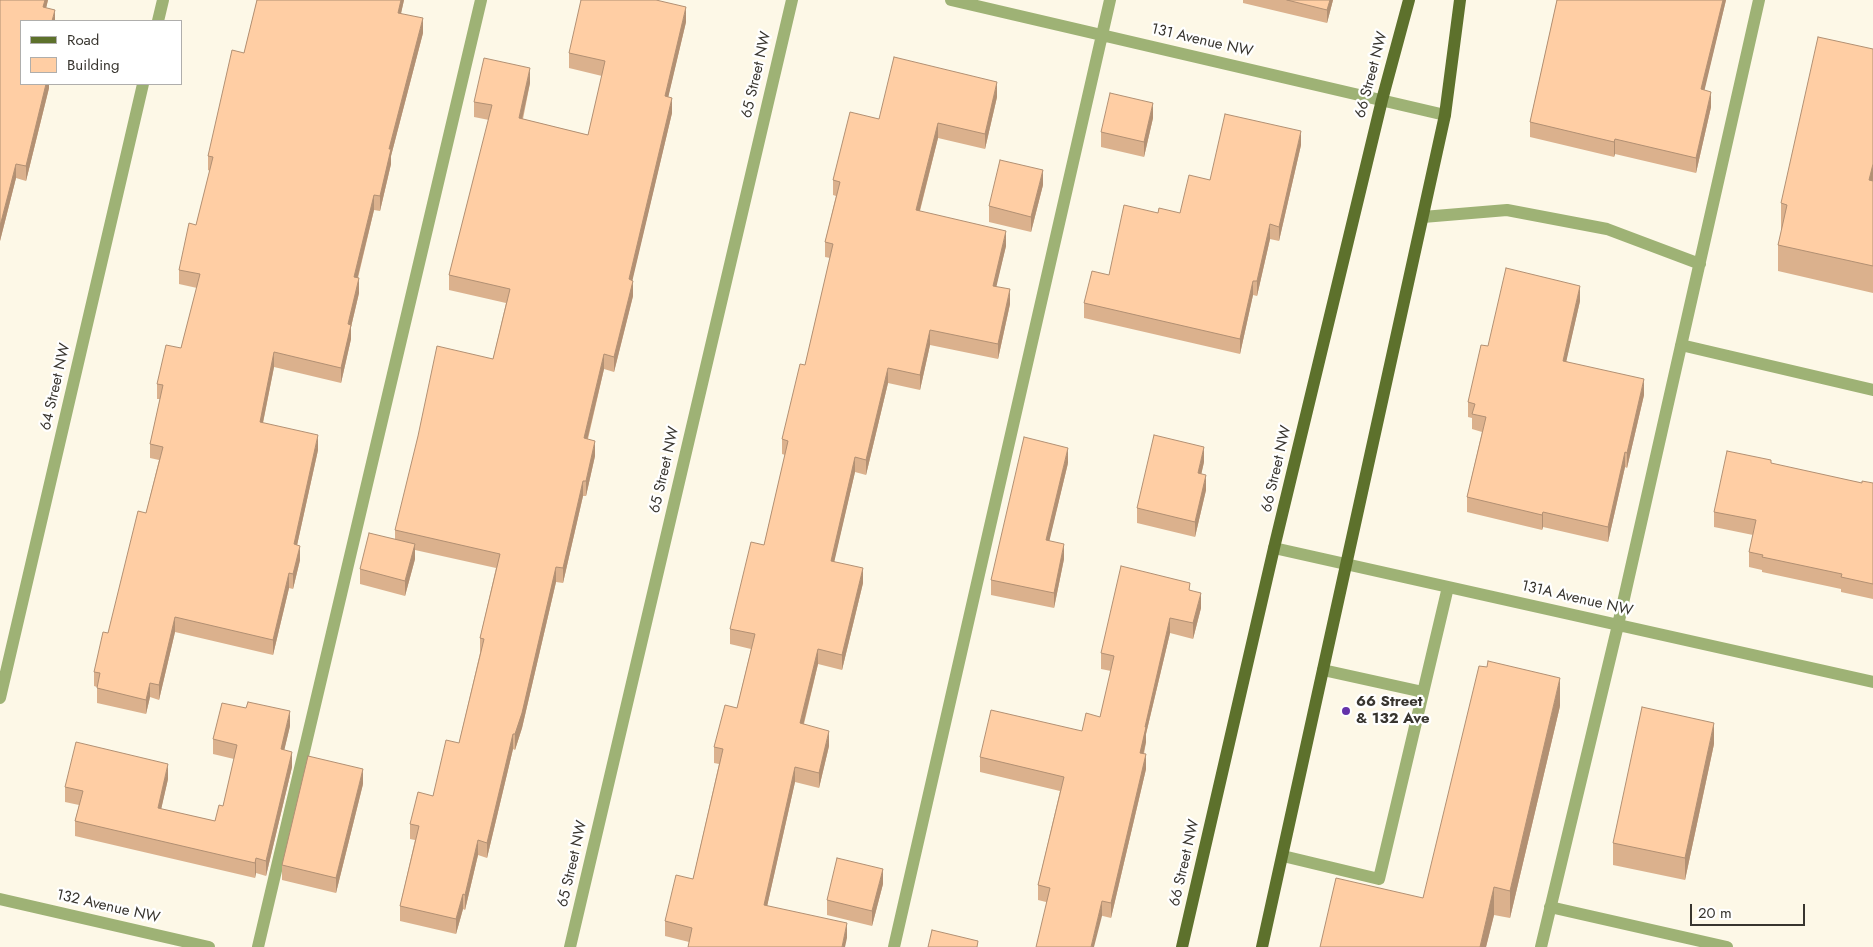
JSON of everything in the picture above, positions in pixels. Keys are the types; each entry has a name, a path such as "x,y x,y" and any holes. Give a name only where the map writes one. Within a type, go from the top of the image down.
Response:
{"main road":[{"name":"66 Street NW","path":"1182,947 1274,548 1382,100 1409,0"},
{"path":"1262,947 1445,115 1460,0"}],"street":[{"path":"158,20 163,0"},
{"path":"258,947 481,0"},
{"name":"65 Street NW","path":"570,947 792,0"},
{"name":"131 Avenue NW","path":"951,0 1445,115"},
{"path":"894,947 1110,0"},
{"path":"1541,947 1618,625 1759,0"},
{"name":"64 Street NW","path":"0,698 143,85"},
{"path":"1423,217 1507,210 1607,229 1700,264"},
{"path":"1682,345 1873,390"},
{"name":"131A Avenue NW","path":"1274,548 1873,682"},
{"path":"1283,856 1380,879 1448,587"},
{"path":"1324,670 1423,692"},
{"name":"132 Avenue NW","path":"0,899 209,947"},
{"path":"1550,907 1727,947"}],"building":[{"path":"0,0 45,0 43,7 55,10 52,20 20,20 20,85 46,85 26,166 16,164 0,226"},
{"path":"257,0 401,0 398,13 423,18 389,149 391,149 380,196 374,195 354,277 359,278 348,324 351,325 341,368 274,352 260,422 318,435 294,544 300,546 293,574 289,573 273,640 175,617 159,685 150,683 146,700 97,688 100,673 94,672 103,632 108,633 138,511 146,513 163,447 150,444 163,385 157,384 166,345 181,348 200,274 179,270 189,223 196,225 213,157 208,156 232,50 244,53"},
{"path":"581,0 656,0 686,7 665,96 672,98 629,279 633,281 614,357 604,354 584,438 595,441 586,481 583,481 563,568 556,567 522,713 515,734 513,734 487,843 478,840 465,895 463,894 456,919 400,906 419,826 410,824 418,792 433,796 446,740 459,743 484,639 480,638 500,554 395,530 418,436 437,346 493,359 510,289 449,275 492,105 474,102 484,58 530,68 519,118 588,135 605,61 569,53"},
{"path":"1287,0 1330,0 1327,10"},
{"path":"1557,0 1723,0 1701,89 1711,92 1696,158 1615,139 1614,142 1530,122"},
{"path":"1818,37 1873,49 1873,164 1869,180 1873,181 1873,266 1778,245 1787,205 1781,203"},
{"path":"894,57 997,82 985,134 938,123 916,210 1006,231 993,286 1010,289 998,344 930,330 920,375 888,368 866,460 855,457 831,561 863,568 842,655 818,649 800,723 829,731 819,773 795,767 764,905 847,923 842,947 688,947 692,928 665,921 676,875 693,879 723,749 714,747 725,705 737,708 755,634 730,629 751,542 764,545 788,441 782,439 800,364 805,365 833,244 825,242 840,182 833,180 850,112 879,119"},
{"path":"1110,93 1153,103 1144,142 1101,132"},
{"path":"1225,114 1301,131 1279,227 1270,224 1257,281 1253,281 1240,339 1084,303 1092,271 1109,275 1124,205 1158,213 1159,208 1180,213 1189,175 1210,180"},
{"path":"1000,160 1043,170 1031,217 989,206"},
{"path":"1506,268 1580,286 1563,361 1644,379 1608,527 1543,512 1542,515 1467,497 1486,417 1472,414 1475,404 1468,402 1481,345 1488,346"},
{"path":"1154,435 1204,447 1198,473 1206,475 1195,522 1137,508"},
{"path":"1024,437 1068,448 1046,540 1064,544 1054,593 991,580"},
{"path":"1727,451 1771,460 1771,463 1862,483 1862,481 1873,483 1873,584 1841,577 1842,574 1762,557 1763,555 1749,552 1756,520 1714,512"},
{"path":"369,533 415,544 405,581 360,569"},
{"path":"1121,566 1190,583 1189,590 1201,593 1193,623 1170,618 1140,753 1146,754 1111,903 1102,901 1091,947 1036,947 1050,888 1038,885 1064,777 980,757 991,710 1082,731 1086,713 1100,717 1114,656 1101,653"},
{"path":"1488,661 1560,678 1510,891 1494,887 1480,947 1320,947 1336,878 1423,898 1479,666 1487,667"},
{"path":"248,702 290,711 281,749 292,752 266,861 256,858 255,863 75,821 83,791 65,787 76,742 168,764 158,808 215,821 219,805 223,806 237,745 213,739 222,703 246,708"},
{"path":"1642,707 1714,723 1685,858 1613,843"},
{"path":"308,756 363,769 336,878 282,865"},
{"path":"837,858 883,869 872,911 827,900"},
{"path":"932,930 978,941 977,947 928,947"}],"place":[{"name":"66 Street & 132 Ave","path":"1346,711"}]}
